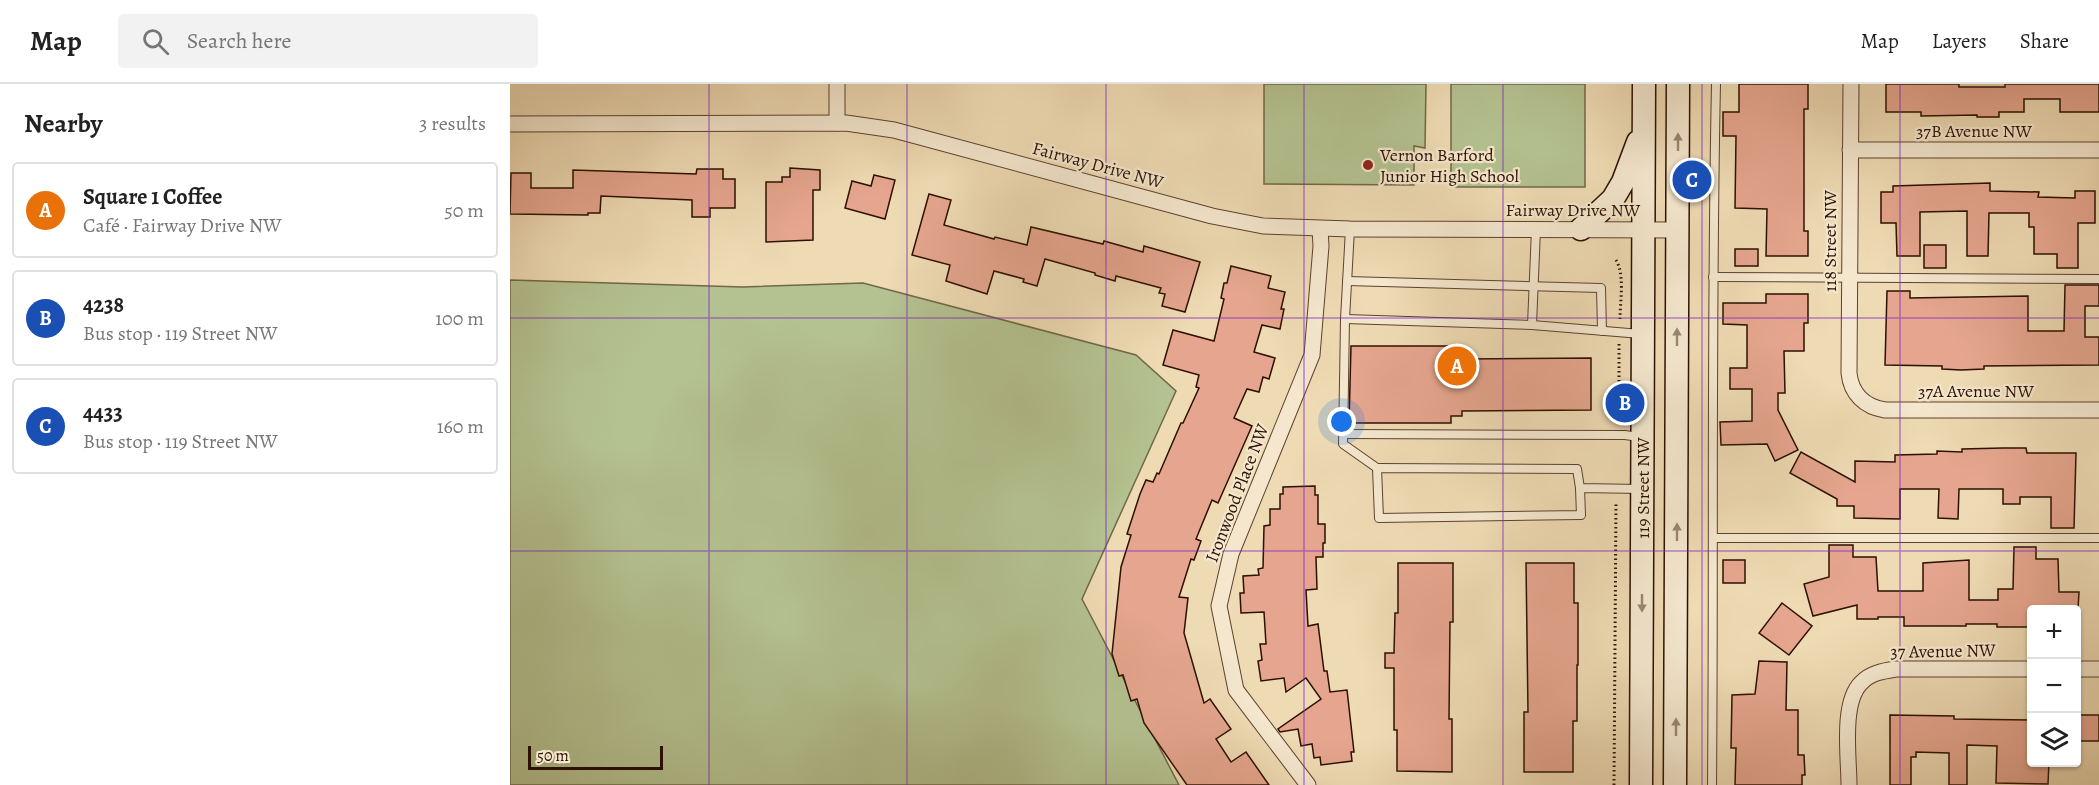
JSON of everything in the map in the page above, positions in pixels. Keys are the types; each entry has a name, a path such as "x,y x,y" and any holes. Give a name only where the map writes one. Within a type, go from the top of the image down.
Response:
{"main road":[{"name":"119 Street NW","path":"1641,785 1643,489 1634,436 1642,334 1644,84"},
{"name":"119 Street NW","path":"1675,785 1678,84"},
{"path":"1581,229 1607,207 1619,190 1644,126"}],"street":[{"path":"837,84 837,123"},
{"name":"118 Street NW","path":"1851,84 1849,373 1857,396"},
{"name":"Fairway Drive NW","path":"510,124 837,123 880,127 1232,220 1279,228 1677,230"},
{"name":"37B Avenue NW","path":"1850,150 2099,150"},
{"name":"Ironwood Place NW","path":"1308,785 1236,690 1219,606 1231,554 1312,355 1321,246 1320,229"},
{"name":"37A Avenue NW","path":"1857,396 1875,409 1886,410 2099,410"},
{"name":"37 Avenue NW","path":"1849,785 1850,706 1860,684 1876,673 1896,669 2027,669"},
{"path":"2081,669 2099,669"}],"lane":[{"path":"1712,785 1713,277 1716,84"},
{"path":"1350,229 1345,319 1343,444 1377,468 1577,469 1581,516 1379,518 1377,468"},
{"path":"1532,325 1536,229"},
{"path":"1713,277 2099,279"},
{"path":"1347,281 1601,288 1602,331"},
{"path":"1345,319 1532,325 1642,334"},
{"path":"1344,434 1634,436"},
{"path":"1580,488 1643,489"},
{"path":"1714,538 2099,538"}],"path":[{"path":"1616,260 1620,276 1619,411 1634,436"},
{"path":"1614,785 1617,489"}],"green space":[{"path":"1264,84 1426,84 1425,148 1414,146 1414,185 1264,184"},
{"path":"1451,84 1585,84 1585,187 1451,187"},
{"path":"510,280 743,287 863,283 1136,355 1176,391 1082,599 1179,785 510,785"}],"building":[{"path":"1739,84 1808,84 1808,109 1804,109 1804,231 1808,231 1808,256 1766,256 1767,209 1735,208 1736,136 1723,136 1723,112 1739,112"},
{"path":"1886,84 1959,84 1959,87 2005,87 2005,84 2099,84 2099,112 2060,112 2060,99 2024,99 2024,112 1999,112 1999,117 1921,116 1921,112 1886,112"},
{"path":"790,168 820,170 820,190 813,190 813,240 766,242 766,182 782,182 782,177 790,177"},
{"path":"697,169 723,169 723,179 735,179 735,208 710,208 710,217 692,217 692,200 601,196 600,213 588,213 588,215 510,214 511,173 531,173 531,188 573,188 573,170 696,174"},
{"path":"874,175 895,180 885,219 845,208 852,181 871,186"},
{"path":"1990,183 1990,191 2039,192 2038,197 2075,198 2075,191 2095,191 2095,223 2078,223 2078,268 2057,268 2057,254 2034,254 2034,227 2029,227 2029,213 1989,213 1988,256 1967,256 1967,211 1920,212 1920,256 1897,256 1896,223 1881,223 1881,192 1893,192 1893,186"},
{"path":"929,194 951,200 944,225 994,239 995,237 1027,245 1031,227 1103,244 1104,241 1143,252 1144,246 1200,262 1185,312 1162,306 1165,294 1159,293 1161,288 1116,276 1115,281 1045,259 1037,286 1023,282 1024,279 994,271 987,294 946,281 950,265 912,255"},
{"path":"1924,245 1946,245 1946,268 1924,268"},
{"path":"1735,249 1758,249 1758,266 1735,266"},
{"path":"1231,266 1271,276 1268,288 1285,292 1281,309 1284,309 1280,329 1262,325 1254,352 1275,358 1269,379 1263,377 1259,392 1247,389 1234,418 1252,426 1218,503 1212,500 1196,539 1201,541 1194,560 1191,559 1179,597 1188,598 1184,633 1204,703 1210,699 1231,729 1216,739 1231,762 1246,752 1269,785 1187,785 1144,723 1137,699 1131,701 1123,675 1119,676 1112,654 1121,567 1131,535 1127,534 1140,494 1146,480 1153,482 1157,473 1159,474 1199,388 1196,387 1199,375 1163,365 1173,330 1214,341 1224,299 1221,298 1224,283 1227,283"},
{"path":"2065,285 2099,285 2099,306 2085,306 2085,337 2099,337 2099,365 1984,366 1984,369 1961,370 1942,369 1942,366 1885,365 1887,291 1910,291 1910,298 2028,296 2028,331 2064,331"},
{"path":"1766,294 1808,294 1808,323 1804,323 1804,351 1784,351 1785,393 1778,393 1778,410 1798,450 1775,461 1767,444 1721,445 1720,422 1752,421 1752,389 1730,389 1730,368 1747,368 1747,325 1723,324 1723,303 1766,303"},
{"path":"1351,346 1462,346 1463,359 1591,358 1591,410 1462,411 1462,416 1451,416 1451,423 1349,423"},
{"path":"2026,448 2027,453 2076,453 2074,528 2051,528 2051,497 2020,497 2020,504 2003,504 2003,489 1959,489 1958,519 1938,518 1939,489 1900,489 1900,519 1854,518 1854,506 1837,506 1837,499 1790,473 1801,452 1855,482 1855,461 1895,462 1895,455 1937,454 1937,451 1962,452 1962,449"},
{"path":"1315,486 1315,495 1318,495 1318,524 1325,524 1325,543 1323,543 1323,557 1316,557 1317,589 1306,590 1308,626 1318,624 1324,671 1327,671 1330,692 1347,690 1354,752 1351,752 1352,761 1321,765 1320,757 1314,758 1312,744 1301,746 1298,729 1280,732 1278,729 1321,699 1306,678 1286,692 1284,678 1261,681 1258,661 1262,660 1260,644 1266,644 1264,612 1241,613 1240,593 1244,593 1243,576 1259,575 1258,569 1263,568 1264,526 1270,525 1270,509 1280,509 1280,494 1283,494 1283,487"},
{"path":"1829,545 1853,545 1853,557 1876,557 1878,591 1923,591 1923,563 1969,560 1969,600 1998,600 1998,589 2013,589 2014,547 2036,547 2036,559 2058,559 2059,592 2079,592 2078,605 2027,605 2027,627 1997,627 1997,624 1904,626 1904,617 1857,619 1857,605 1813,616 1804,584 1829,577"},
{"path":"1723,560 1745,560 1745,583 1723,583"},
{"path":"1398,563 1453,563 1449,719 1452,719 1452,772 1397,771 1397,730 1394,730 1394,668 1385,668 1385,653 1394,653 1395,613 1398,613"},
{"path":"1526,563 1574,563 1574,603 1578,603 1578,665 1577,721 1573,721 1573,772 1524,772 1524,712 1528,712"},
{"path":"1782,603 1812,626 1789,655 1759,633"},
{"path":"1759,661 1787,662 1786,710 1798,710 1798,755 1804,755 1805,775 1802,775 1802,785 1735,785 1736,748 1731,748 1732,695 1755,694"},
{"path":"1890,715 2027,720 2027,767 2049,767 2048,784 1996,783 1997,746 1967,745 1967,785 1949,785 1949,753 1916,752 1916,757 1911,757 1911,785 1890,785"},
{"path":"2081,715 2099,715 2099,741 2081,741"}],"place":[{"name":"Vernon Barford Junior High School","path":"1368,165"},
{"name":"4433","path":"1692,180"},
{"name":"Square 1 Coffee","path":"1457,366"},
{"name":"4238","path":"1625,403"}]}
